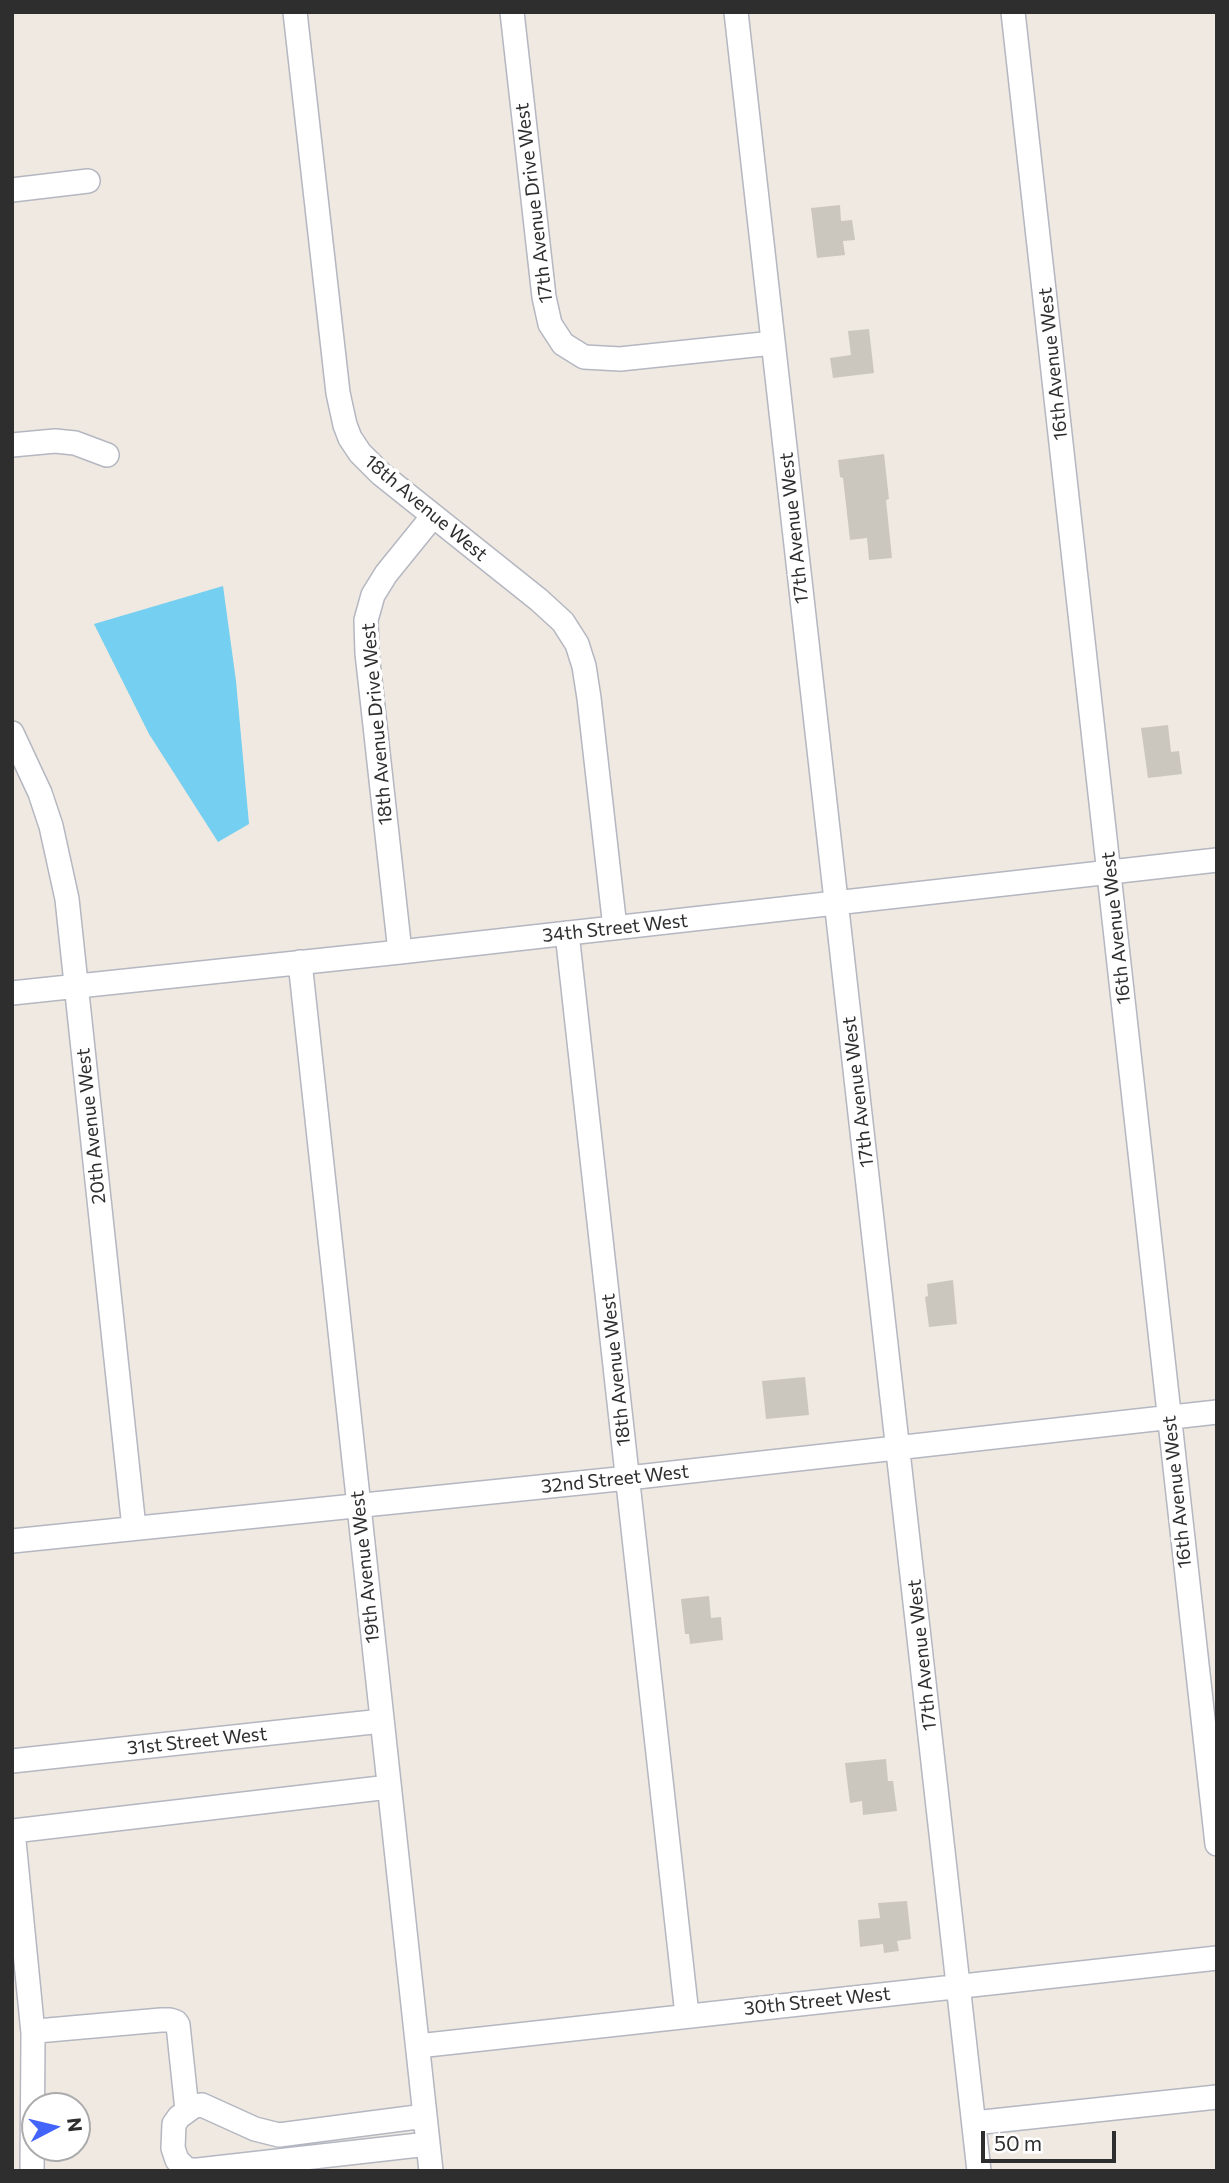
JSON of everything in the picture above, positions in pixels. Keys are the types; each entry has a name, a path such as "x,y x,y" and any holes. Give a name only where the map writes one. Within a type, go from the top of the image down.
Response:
{"street":[{"name":"18th Avenue West","path":"295,12 338,393 345,425 360,453 381,474 539,600 563,622 577,644 589,698 615,928"},
{"name":"17th Avenue Drive West","path":"512,12 544,297 550,324 563,345 584,357 620,359 773,343"},
{"name":"17th Avenue West","path":"736,12 979,2171"},
{"name":"16th Avenue West","path":"1013,12 1217,1844"},
{"path":"12,190 88,181"},
{"path":"12,445 55,441 75,443 107,455"},
{"name":"18th Avenue Drive West","path":"400,952 367,653 366,620 373,595 386,574 433,516"},
{"name":"20th Avenue West","path":"12,733 40,793 68,898 134,1528"},
{"name":"34th Street West","path":"12,993 1217,860"},
{"name":"18th Avenue West","path":"567,933 687,2015"},
{"name":"19th Avenue West","path":"300,962 431,2171"},
{"name":"32nd Street West","path":"12,1541 628,1478 1217,1412"},
{"name":"31st Street West","path":"12,1762 382,1721"},
{"path":"32,2171 33,2033 12,1830 389,1787"},
{"name":"30th Street West","path":"418,2046 1217,1958"},
{"path":"33,2033 161,2020 176,2022 187,2110"},
{"path":"974,2123 1217,2097"},
{"path":"425,2116 279,2135 255,2129 202,2105 194,2106 174,2124 173,2148 177,2166 198,2170 428,2144"}],"water":[{"path":"223,586 236,681 249,824 218,842 149,734 94,624"}],"building":[{"path":"840,205 841,221 852,220 855,240 843,241 845,255 817,258 811,208"},
{"path":"869,329 874,373 833,378 830,358 851,355 848,331"},
{"path":"884,454 892,558 869,560 867,538 850,540 843,478 840,477 838,460"},
{"path":"1168,725 1171,752 1179,751 1182,774 1148,778 1141,728"},
{"path":"953,1280 957,1324 929,1327 925,1297 928,1296 927,1284"},
{"path":"805,1377 809,1415 766,1419 762,1381"},
{"path":"709,1596 711,1618 721,1617 723,1640 690,1644 689,1634 685,1634 681,1599"},
{"path":"886,1759 888,1781 893,1781 897,1811 863,1815 862,1801 850,1803 845,1763"},
{"path":"907,1901 911,1939 897,1941 899,1951 884,1953 883,1944 860,1947 858,1920 880,1918 878,1903"}]}
